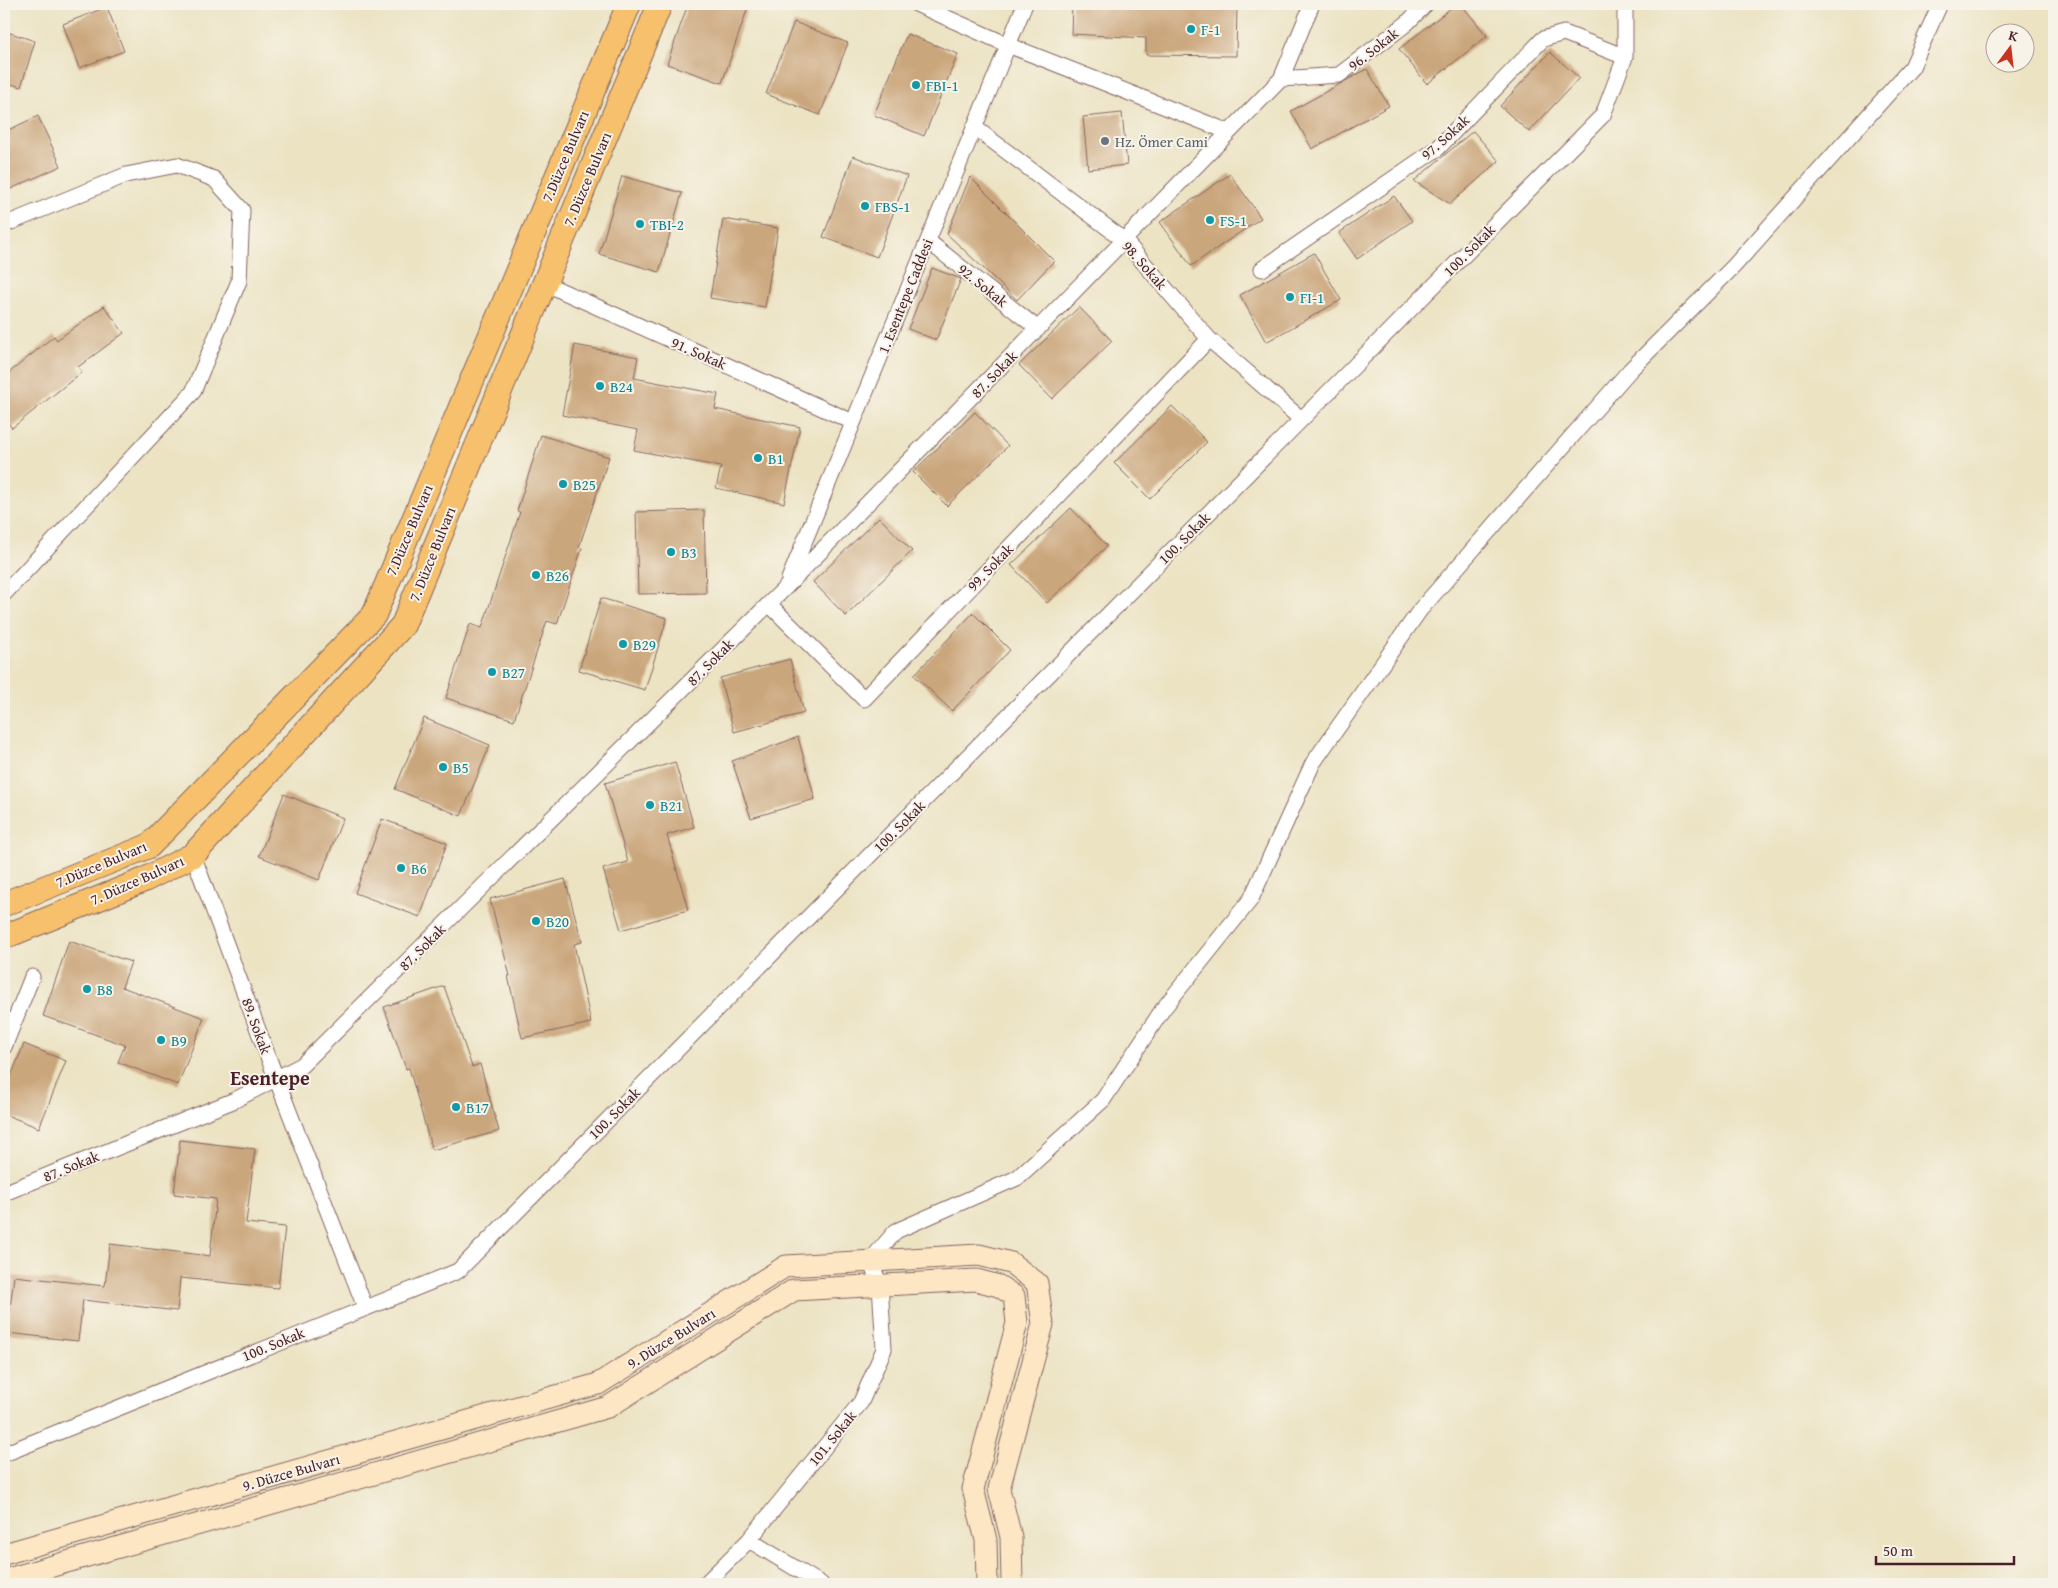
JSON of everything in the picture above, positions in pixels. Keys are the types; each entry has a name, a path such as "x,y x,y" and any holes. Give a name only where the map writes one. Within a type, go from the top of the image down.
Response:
{"main road":[{"name":"7.Düzce Bulvarı","path":"4,904 149,846 374,615 629,4"},
{"name":"7. Düzce Bulvarı","path":"4,937 144,880 193,855 402,625 660,4"},
{"name":"9. Düzce Bulvarı","path":"4,1554 598,1384 786,1266 979,1255 1011,1263 1037,1283 1043,1324 999,1489 1011,1537 1012,1584"},
{"name":"9. Düzce Bulvarı","path":"4,1580 608,1407 794,1290 976,1280 1000,1286 1014,1296 1017,1323 973,1489 986,1540 987,1584"}],"street":[{"path":"916,4 1008,45 1229,132"},
{"name":"1. Esentepe Caddesi","path":"786,588 1024,4"},
{"name":"87. Sokak","path":"4,1193 235,1100 302,1065 786,588 1281,79 1312,4"},
{"name":"96. Sokak","path":"1281,79 1339,75 1406,24 1426,4"},
{"name":"100. Sokak","path":"4,1454 458,1271 1603,114 1625,57 1625,4"},
{"path":"870,1261 896,1231 1018,1178 1102,1100 1162,1009 1251,899 1313,763 1420,610 1630,370 1734,266 1912,67 1940,4"},
{"name":"97. Sokak","path":"1262,269 1438,148 1543,39 1564,32 1625,57"},
{"name":"98. Sokak","path":"974,127 1124,240 1210,339 1301,420"},
{"path":"4,225 126,175 178,165 214,180 242,210 240,281 193,392 4,594"},
{"name":"92. Sokak","path":"928,241 1038,329"},
{"name":"91. Sokak","path":"544,284 854,422"},
{"name":"99. Sokak","path":"769,604 864,699 1210,339"},
{"name":"89. Sokak","path":"193,855 276,1078 365,1307"},
{"path":"4,1047 32,977"},
{"name":"101. Sokak","path":"705,1584 748,1540 862,1402 884,1349 880,1285 870,1261"},
{"path":"748,1540 821,1584"}],"building":[{"path":"688,4 749,4 722,83 667,64"},
{"name":"F-1","path":"1072,4 1237,4 1236,56 1146,55 1146,38 1071,34"},
{"path":"1456,4 1461,4 1487,36 1427,84 1399,49"},
{"path":"107,7 124,51 79,68 63,24"},
{"path":"794,22 848,43 820,115 766,94"},
{"path":"4,31 35,41 21,87 4,82"},
{"name":"FBI-1","path":"907,34 958,54 924,136 874,115"},
{"path":"1550,52 1579,78 1529,132 1500,106"},
{"path":"1367,69 1389,106 1312,149 1291,111"},
{"name":"Hz. Ömer Cami","path":"1122,113 1127,165 1088,169 1083,117"},
{"path":"38,116 61,166 4,192 4,132"},
{"path":"1473,131 1499,161 1450,204 1414,181"},
{"name":"FBS-1","path":"853,156 907,176 877,257 823,237"},
{"name":"FS-1","path":"1230,174 1261,218 1191,266 1160,222"},
{"name":"TBI-2","path":"622,176 682,193 659,272 599,254"},
{"path":"970,177 1054,261 1017,300 947,234"},
{"path":"1394,196 1412,221 1357,259 1339,233"},
{"path":"723,219 778,228 765,307 710,298"},
{"name":"FI-1","path":"1314,253 1341,300 1266,342 1240,295"},
{"path":"932,268 961,279 936,340 908,329"},
{"path":"104,306 124,333 78,367 82,372 12,428 4,418 4,377 54,336 57,340"},
{"path":"1079,307 1112,341 1052,399 1019,365"},
{"path":"575,345 638,357 634,378 718,394 715,409 800,427 784,503 716,488 721,467 634,450 638,430 562,415"},
{"path":"1172,406 1207,442 1150,499 1114,463"},
{"path":"975,412 1008,446 947,506 913,472"},
{"path":"541,435 609,457 579,547 582,548 557,624 547,621 514,720 446,698 470,624 482,628 520,512 517,511"},
{"path":"1071,508 1107,546 1047,603 1011,565"},
{"name":"B3","path":"704,510 706,593 638,594 636,512"},
{"path":"879,517 912,551 846,616 813,582"},
{"name":"B29","path":"601,598 667,618 645,690 579,670"},
{"path":"973,613 1010,650 952,711 914,675"},
{"path":"790,659 804,713 734,732 720,678"},
{"name":"B5","path":"424,718 490,745 461,816 395,789"},
{"path":"798,737 815,799 751,818 732,761"},
{"path":"675,762 694,827 667,835 688,910 621,930 603,869 628,862 605,783"},
{"path":"284,794 343,818 319,880 259,856"},
{"name":"B6","path":"382,819 447,843 420,917 355,893"},
{"path":"565,879 582,942 574,944 591,1023 522,1038 508,976 510,976 490,899"},
{"path":"69,941 131,962 122,987 204,1018 178,1085 118,1062 125,1045 43,1016"},
{"path":"444,986 472,1067 480,1064 499,1131 432,1150 409,1068 406,1069 384,1007"},
{"path":"24,1044 66,1061 39,1128 4,1114 4,1093"},
{"path":"180,1140 255,1149 246,1223 285,1227 278,1288 180,1278 177,1311 83,1300 78,1341 7,1333 14,1276 105,1286 110,1244 210,1256 216,1199 174,1194"}],"place":[{"name":"F-1","path":"1191,29"},
{"name":"FBI-1","path":"916,85"},
{"name":"Hz. Ömer Cami","path":"1105,141"},
{"name":"FBS-1","path":"865,206"},
{"name":"FS-1","path":"1210,220"},
{"name":"TBI-2","path":"640,224"},
{"name":"FI-1","path":"1290,297"},
{"name":"B24","path":"600,386"},
{"name":"B1","path":"758,458"},
{"name":"B25","path":"563,484"},
{"name":"B3","path":"671,552"},
{"name":"B26","path":"536,575"},
{"name":"B29","path":"623,644"},
{"name":"B27","path":"492,672"},
{"name":"B5","path":"443,767"},
{"name":"B21","path":"650,805"},
{"name":"B6","path":"401,868"},
{"name":"B20","path":"536,921"},
{"name":"B8","path":"87,989"},
{"name":"B9","path":"161,1040"},
{"name":"B17","path":"456,1107"}],"district":[{"name":"Esentepe","path":"270,1077"}]}
